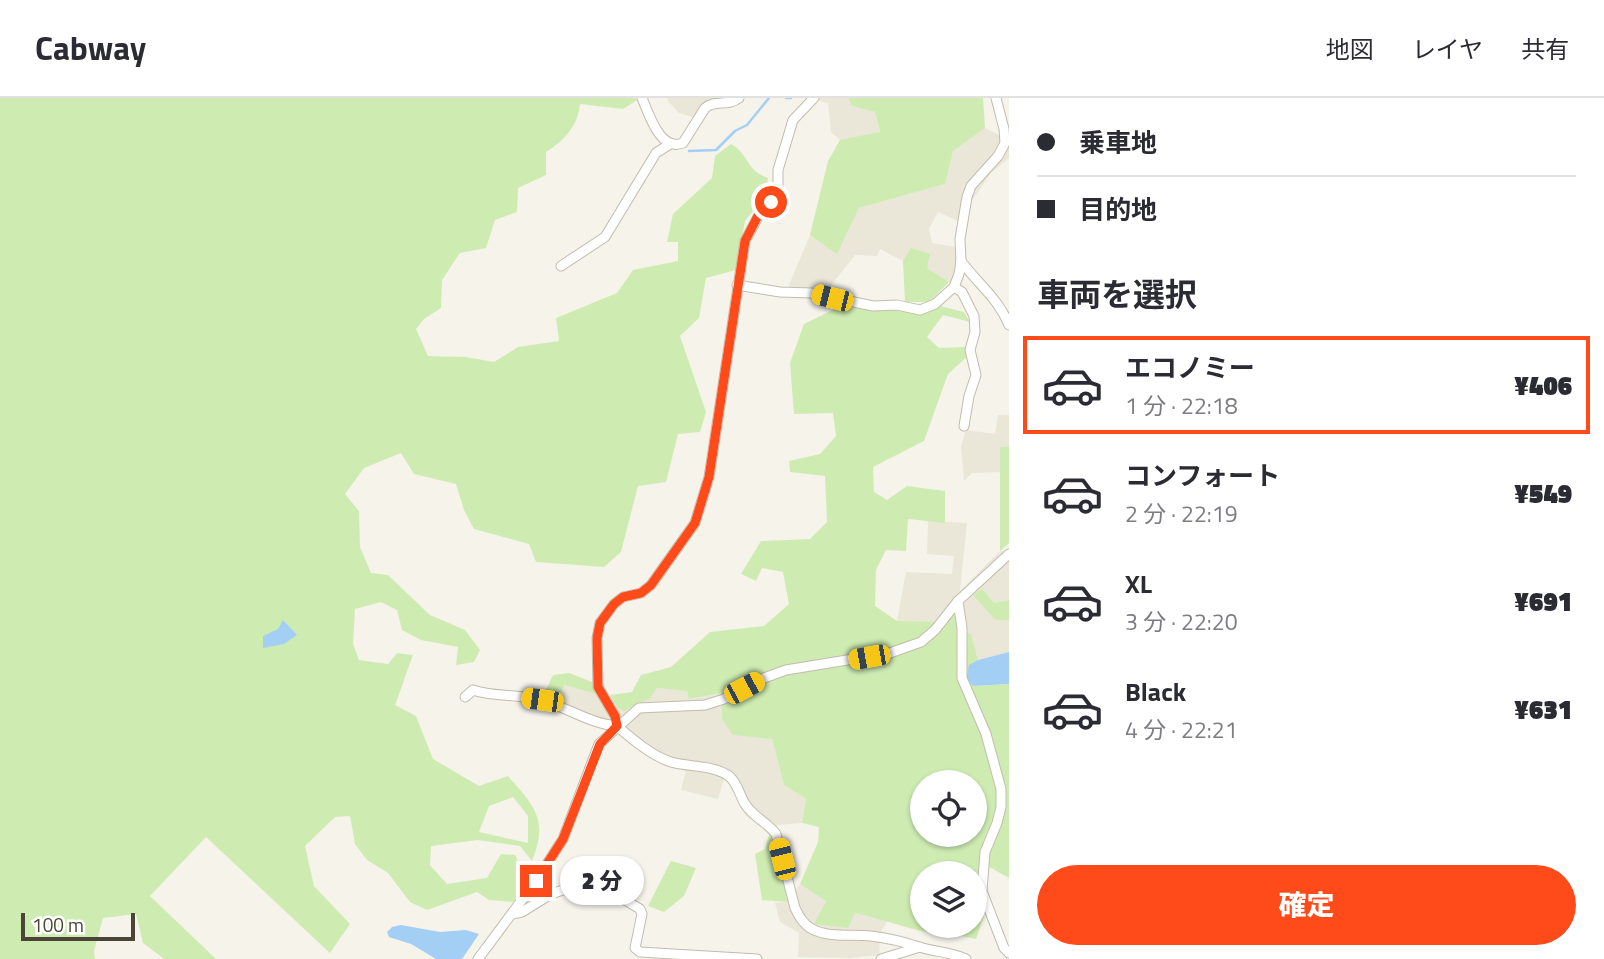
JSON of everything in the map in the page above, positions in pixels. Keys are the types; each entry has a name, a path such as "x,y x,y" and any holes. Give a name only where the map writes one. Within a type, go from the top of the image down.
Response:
{"street":[{"path":"642,98 657,130 670,144"},
{"path":"562,266 606,237 656,153 670,144 683,143 710,104 727,104 739,98"},
{"path":"617,726 615,716 598,687 597,638 600,623 614,604 623,597 641,593 651,585 695,523 709,477 745,241 760,212 771,202 778,185 778,170 793,120 814,98"},
{"path":"737,285 780,292 811,293 873,306 897,305 920,310 935,304 954,287 961,261 960,239 967,197 978,177 998,156 1005,144 996,98"},
{"path":"961,261 998,302 1009,325"},
{"path":"954,287 962,292 974,316 975,332 970,350 976,374 964,426"},
{"path":"478,959 563,839 600,744 639,708 705,705 786,670 890,653 921,642 935,630 958,601 1009,554"},
{"path":"958,601 962,628 962,678 986,734 1001,789 1001,807 997,823 985,852 982,891 1004,948 1009,953"},
{"path":"466,696 472,690 490,696 542,700 605,725 617,726 668,761 715,770 730,776 746,806 754,816 769,824 776,834 795,908 800,919 811,929 827,934 871,936 911,943 967,959"},
{"path":"512,914 522,912 551,894 581,884 597,883 640,909 642,914 635,948 640,952 757,959"},
{"path":"880,959 920,947"}],"shaded area":[{"path":"668,98 742,98 735,106 710,108 696,118 679,113"},
{"path":"809,98 848,98 852,106 875,112 880,133 840,140 831,132 828,103"},
{"path":"985,128 1009,140 1009,158 991,173 958,221 938,212 929,229 932,243 956,247 965,257 960,283 949,282 927,268 912,248 903,261 880,249 877,256 855,255 824,294 794,297 789,285 810,235 837,253 859,208 945,184 953,151"},
{"path":"998,415 1009,415 1009,446 1000,447 1000,472 972,473 964,481 961,446 966,430 995,434"},
{"path":"928,521 967,523 960,591 1000,551 1009,552 1009,600 994,603 996,620 1009,620 1009,652 978,660 971,635 943,627 897,621 906,572 952,574 954,556 927,554"},
{"path":"563,685 610,695 617,706 657,688 687,691 690,699 723,693 722,719 772,739 784,785 806,799 802,823 778,825 770,832 745,815 734,790 724,779 718,799 681,790 686,770 655,760 617,733 555,708"},
{"path":"800,884 827,901 814,924 855,912 888,920 880,933 879,955 850,958 798,957 799,933 780,922 775,903 788,902"}],"green space":[{"path":"0,98 635,98 637,100 623,109 580,104 569,132 546,152 546,175 518,188 517,212 495,220 486,248 460,253 442,280 441,308 424,319 416,329 428,356 466,357 494,362 518,347 559,341 556,318 617,293 633,270 678,261 678,242 667,242 673,214 712,178 715,156 731,144 737,148 755,171 768,178 766,195 745,221 736,270 706,278 699,318 680,336 706,412 700,432 678,434 666,482 638,486 621,552 604,567 536,562 529,544 474,529 464,510 456,484 414,474 401,453 364,468 345,494 359,511 360,547 371,573 388,575 430,615 465,630 480,650 474,662 456,665 458,647 421,640 402,630 397,610 381,602 355,609 353,644 359,660 388,664 397,653 413,655 395,705 416,716 433,759 479,786 508,776 532,805 539,824 539,834 532,861 520,846 478,840 431,846 430,865 447,884 487,878 501,854 515,855 529,881 513,902 489,900 477,892 427,910 410,902 388,873 367,860 355,844 350,816 335,817 305,846 314,886 350,924 330,953 206,837 150,896 216,959 164,959 143,943 136,914 103,918 94,951 95,959 0,959","holes":["513,797 528,816 528,843 479,832 489,806"]},
{"path":"848,98 983,98 985,128 953,151 945,184 859,208 837,254 810,235 828,161 840,140 880,132 875,112 852,106"},
{"path":"911,248 930,254 927,268 949,282 929,302 905,302 903,261"},
{"path":"940,306 964,312 970,322 943,315 927,337 939,348 966,347 968,356 948,374 924,441 873,467 874,492 887,500 907,486 945,491 945,523 908,519 906,551 886,550 876,570 875,606 897,621 932,622 942,627 956,612 958,630 971,634 978,660 969,666 973,686 1009,684 1009,878 987,866 987,861 910,861 910,928 855,913 848,928 814,924 826,901 800,884 818,842 819,827 802,823 806,799 784,785 772,739 733,735 722,719 722,693 689,699 687,691 657,688 650,698 624,711 617,707 610,695 632,692 641,675 671,667 710,632 764,626 789,604 783,572 762,568 756,581 741,574 761,541 810,539 827,522 825,476 790,472 789,461 820,454 836,436 833,413 794,414 790,363 804,324 839,307 926,313"},
{"path":"1009,446 1009,543 1000,551 1000,447"},
{"path":"982,589 994,603 1009,600 1009,620 996,620 973,595"},
{"path":"569,673 592,682 596,694 564,685 557,702 543,696 553,675"},
{"path":"770,832 788,902 762,900 755,854 765,849"},
{"path":"671,861 696,868 684,896 664,912 648,906"}],"water":[{"path":"283,620 297,635 284,644 263,648 263,636 278,629"},
{"path":"1009,652 1009,684 973,686 966,679 969,665"},
{"path":"401,925 440,932 466,930 479,934 462,959 436,959 411,944 389,937 387,932 392,927"}],"waterway":[{"path":"689,151 716,150 735,131 747,125 769,98"},
{"path":"786,98 791,98"}],"route":[{"path":"536,881 563,839 600,744 617,726 615,716 598,687 596,675 600,623 614,604 623,597 641,593 651,585 695,523 709,477 745,241 760,212 771,202"}]}
